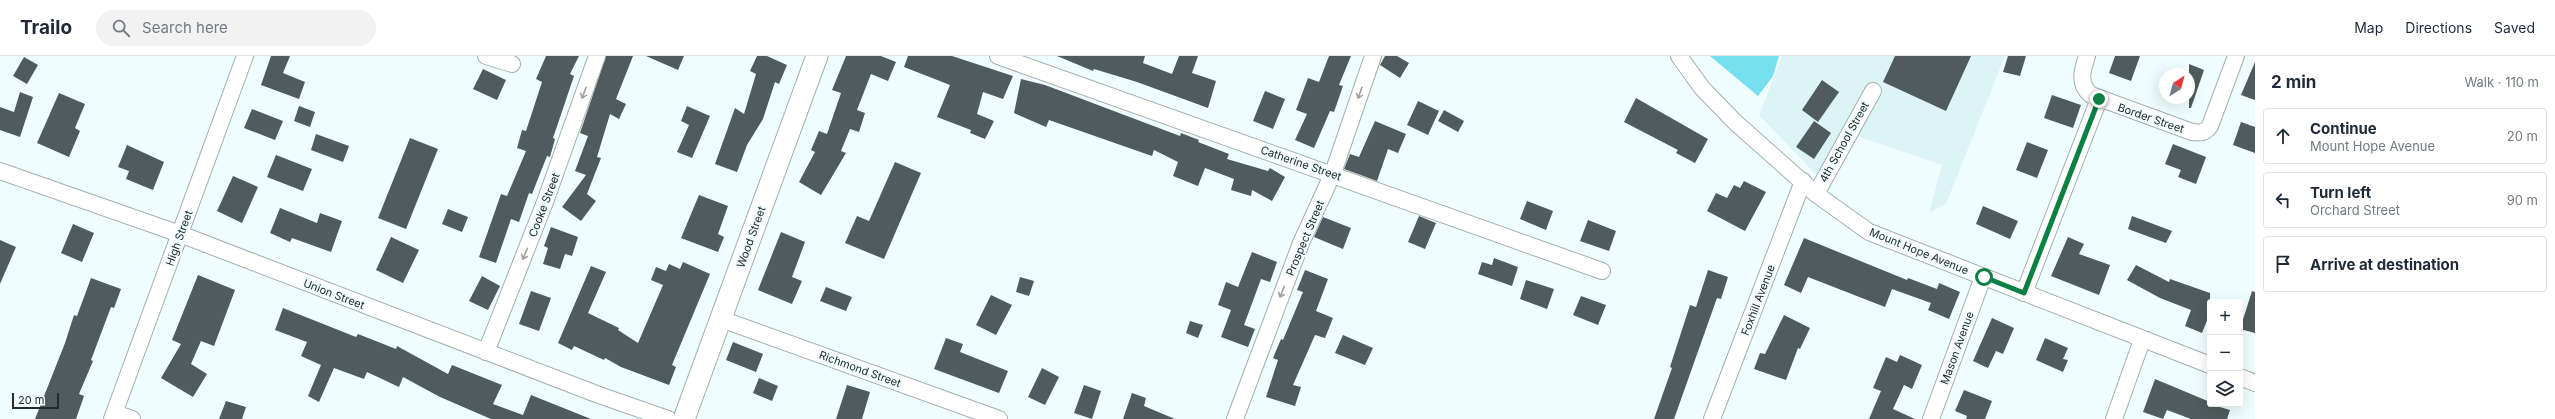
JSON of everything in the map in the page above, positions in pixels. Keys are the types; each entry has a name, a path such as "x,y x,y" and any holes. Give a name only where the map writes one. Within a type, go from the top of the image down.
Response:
{"main road":[{"name":"Wood Street","path":"684,419 817,56"}],"street":[{"name":"High Street","path":"113,416 245,56"},
{"path":"486,56 512,64"},
{"name":"Cooke Street","path":"486,352 545,202 597,56"},
{"name":"Catherine Street","path":"998,56 1333,173 1602,271"},
{"name":"Prospect Street","path":"1235,419 1301,243 1333,173 1373,56"},
{"name":"Mount Hope Avenue","path":"1679,56 1702,88 1735,122 1816,194 1869,232 2207,365"},
{"name":"Border Street","path":"2087,56 2081,76 2085,90 2099,99 2192,132 2204,131 2210,126 2236,56"},
{"name":"4th School Street","path":"1816,194 1873,91"},
{"path":"2024,293 2099,99"},
{"name":"Union Street","path":"0,171 180,234 486,352 668,419"},
{"name":"Foxhill Avenue","path":"1712,419 1803,182"},
{"name":"Mason Avenue","path":"1931,419 1984,277"},
{"name":"Richmond Street","path":"720,319 999,419"},
{"path":"2114,419 2142,340"},
{"path":"2243,378 2255,382"},
{"path":"113,416 132,419"}],"shaded area":[{"path":"1710,56 1779,56 1773,76 1758,96"},
{"path":"1782,56 2005,56 1946,204 1929,213 1942,165 1857,136 1827,186 1759,115"}],"building":[{"path":"271,56 290,56 283,73 305,82 299,99 261,85"},
{"path":"546,56 579,56 570,74 574,76 553,138 555,139 550,157 547,156 532,194 529,193 519,222 511,219 496,263 479,257 501,194 507,196 526,151 517,148 522,130 526,131 542,82 536,79"},
{"path":"606,56 633,56 616,99 626,104 619,119 610,114 597,157 601,158 587,194 596,201 581,221 562,207 586,175 575,171 588,136 580,133"},
{"path":"646,56 684,56 678,70"},
{"path":"757,56 767,56 787,65 779,84 775,82 763,119 747,145 737,172 715,164 735,108 744,114 756,74 750,71"},
{"path":"846,56 881,56 896,62 888,81 871,74 857,110 865,113 859,132 850,129 841,151 846,153 821,195 799,182 815,152 811,150 819,131 827,134 841,93 832,90"},
{"path":"908,56 952,56 1013,76 1003,99 983,92 977,114 994,121 985,139 970,133 971,130 937,117 950,85 904,67"},
{"path":"1057,56 1145,56 1143,63 1172,74 1179,56 1198,56 1192,73 1216,81 1208,108 1137,82 1094,69 1093,71"},
{"path":"1329,56 1351,56 1339,85 1343,86 1334,112 1330,111 1314,148 1295,140 1307,114 1296,110 1308,78 1319,82"},
{"path":"1385,56 1397,56 1409,63 1400,78 1380,65"},
{"path":"1895,56 1971,56 1946,111 1883,82"},
{"path":"2008,56 2026,56 2020,76 2003,72"},
{"path":"2115,56 2140,56 2131,81 2109,73"},
{"path":"24,57 38,65 27,84 13,76"},
{"path":"2255,62 2255,100 2241,95"},
{"path":"2189,64 2204,70 2195,96 2195,68 2189,68"},
{"path":"483,69 506,80 497,100 473,89"},
{"path":"1021,79 1045,85 1180,136 1181,133 1199,140 1198,142 1229,154 1227,159 1268,171 1270,168 1285,177 1272,201 1252,190 1251,196 1231,190 1234,179 1205,168 1198,186 1173,176 1178,162 1154,150 1152,156 1049,120 1046,127 1014,113"},
{"path":"1822,80 1839,92 1818,122 1802,110"},
{"path":"1265,91 1285,99 1273,129 1253,121"},
{"path":"20,92 33,97 20,137 0,130 0,107 14,112"},
{"path":"59,93 85,104 75,128 80,131 69,157 37,143"},
{"path":"2052,95 2081,105 2073,128 2044,118"},
{"path":"1636,98 1708,139 1695,163 1676,153 1678,150 1624,122"},
{"path":"1418,101 1439,111 1428,135 1407,125"},
{"path":"2189,104 2192,104 2191,108 2189,108"},
{"path":"299,106 315,112 310,127 294,121"},
{"path":"687,106 710,116 692,158 677,152 689,125 681,121"},
{"path":"252,109 283,121 275,140 244,128"},
{"path":"1444,110 1464,121 1458,132 1438,121"},
{"path":"1375,121 1406,134 1398,153 1388,149 1377,181 1344,169 1350,154 1359,157"},
{"path":"1814,121 1831,133 1814,159 1796,147"},
{"path":"2241,122 2255,127 2255,153 2233,145"},
{"path":"316,134 349,146 343,162 311,150"},
{"path":"410,138 438,149 406,229 378,218"},
{"path":"2027,142 2048,150 2037,178 2016,170"},
{"path":"2173,144 2206,157 2196,184 2178,177 2181,170 2165,164"},
{"path":"127,145 164,162 153,190 126,179 129,171 118,167"},
{"path":"276,155 312,169 303,191 267,177"},
{"path":"895,162 921,173 884,259 845,243 857,216 869,221"},
{"path":"233,176 258,187 242,223 217,211"},
{"path":"1744,181 1766,192 1745,231 1707,211 1716,193 1727,198 1734,185 1740,188"},
{"path":"699,195 728,206 718,234 724,237 718,252 681,238"},
{"path":"1527,201 1553,211 1546,230 1520,219"},
{"path":"1983,206 2018,221 2010,239 1976,224"},
{"path":"280,208 317,223 320,213 342,221 331,252 292,238 290,242 270,233"},
{"path":"448,209 468,217 462,232 442,224"},
{"path":"1419,216 1436,223 1425,249 1408,242"},
{"path":"2132,216 2172,231 2166,243 2128,229"},
{"path":"1323,217 1351,228 1343,249 1314,237"},
{"path":"1588,220 1616,231 1609,251 1580,241"},
{"path":"73,224 94,233 82,262 61,253"},
{"path":"551,227 578,237 572,256 565,254 560,269 543,264 548,248 544,246"},
{"path":"781,232 805,242 792,277 802,281 792,304 758,290"},
{"path":"391,237 419,250 403,283 376,270"},
{"path":"2068,237 2084,244 2079,254 2110,265 2099,295 2051,276"},
{"path":"1804,238 1907,280 1908,278 1937,289 1939,283 1960,292 1949,319 1928,310 1931,303 1892,289 1885,307 1808,277 1801,293 1784,285"},
{"path":"0,240 16,247 0,284"},
{"path":"1252,252 1277,262 1270,282 1261,279 1244,325 1255,329 1248,347 1221,337 1231,310 1218,305 1226,282 1238,287"},
{"path":"1494,258 1518,267 1512,286 1478,274 1482,262 1492,265"},
{"path":"683,262 710,274 672,365 676,367 669,385 621,367 605,358 604,360 574,346 572,350 558,343 591,266 606,272 588,313 619,328 618,330 638,343 663,285 651,280 656,267 666,271 669,264 680,269"},
{"path":"2136,265 2169,282 2170,279 2210,293 2210,299 2207,299 2207,320 2202,333 2185,326 2191,310 2160,298 2127,280"},
{"path":"1305,270 1328,279 1316,311 1333,318 1325,338 1315,335 1293,385 1301,387 1295,406 1266,397 1278,360 1273,358 1281,339 1283,340 1303,292 1297,290"},
{"path":"1708,270 1728,277 1721,299 1717,298 1674,419 1654,419 1672,368 1670,367 1690,305 1696,307"},
{"path":"198,275 235,290 214,346 201,341 191,364 207,374 193,397 161,378 181,344 172,340"},
{"path":"482,276 500,286 488,310 469,301"},
{"path":"1020,277 1034,281 1029,296 1016,292"},
{"path":"91,278 121,289 114,308 111,307 91,360 93,361 79,394 84,396 76,419 35,419 65,343 74,315 77,316"},
{"path":"1526,280 1554,289 1547,309 1520,299"},
{"path":"826,287 852,297 846,311 820,301"},
{"path":"531,291 551,298 539,331 519,324"},
{"path":"2252,291 2255,292 2255,333 2243,330 2243,320"},
{"path":"991,295 1012,305 996,335 976,325"},
{"path":"1581,296 1606,305 1598,325 1573,315"},
{"path":"283,308 356,337 358,334 396,349 397,346 448,374 452,365 502,385 493,404 523,415 531,395 591,419 491,419 440,397 403,377 399,387 367,372 364,379 334,368 319,402 308,396 321,365 301,356 307,342 275,330"},
{"path":"1784,315 1810,328 1800,349 1798,348 1786,380 1754,369 1760,353 1765,354"},
{"path":"1992,318 2014,328 2003,354 1996,351 1988,368 1973,361"},
{"path":"1190,321 1203,325 1198,338 1186,333"},
{"path":"1343,335 1373,348 1365,365 1335,353"},
{"path":"946,338 963,344 960,352 1008,371 999,393 934,369"},
{"path":"2045,338 2068,348 2063,359 2068,360 2063,372 2036,360"},
{"path":"733,342 763,354 756,372 726,360"},
{"path":"1900,355 1922,365 1912,389 1904,385 1893,409 1915,419 1869,419 1881,391 1873,388 1886,357 1897,362"},
{"path":"1042,368 1059,377 1045,405 1028,397"},
{"path":"759,378 778,386 772,401 753,393"},
{"path":"2155,379 2207,401 2207,407 2220,407 2230,410 2227,419 2191,419 2167,410 2163,419 2143,412"},
{"path":"847,385 870,392 862,419 836,419"},
{"path":"1084,385 1101,391 1092,419 1074,413"},
{"path":"1964,390 1992,401 1985,419 1966,419 1967,416 1955,411"},
{"path":"1132,393 1146,398 1144,406 1175,419 1123,419"},
{"path":"226,401 246,407 242,419 219,419"}],"route":[{"path":"1984,277 2024,293 2099,99"}]}
